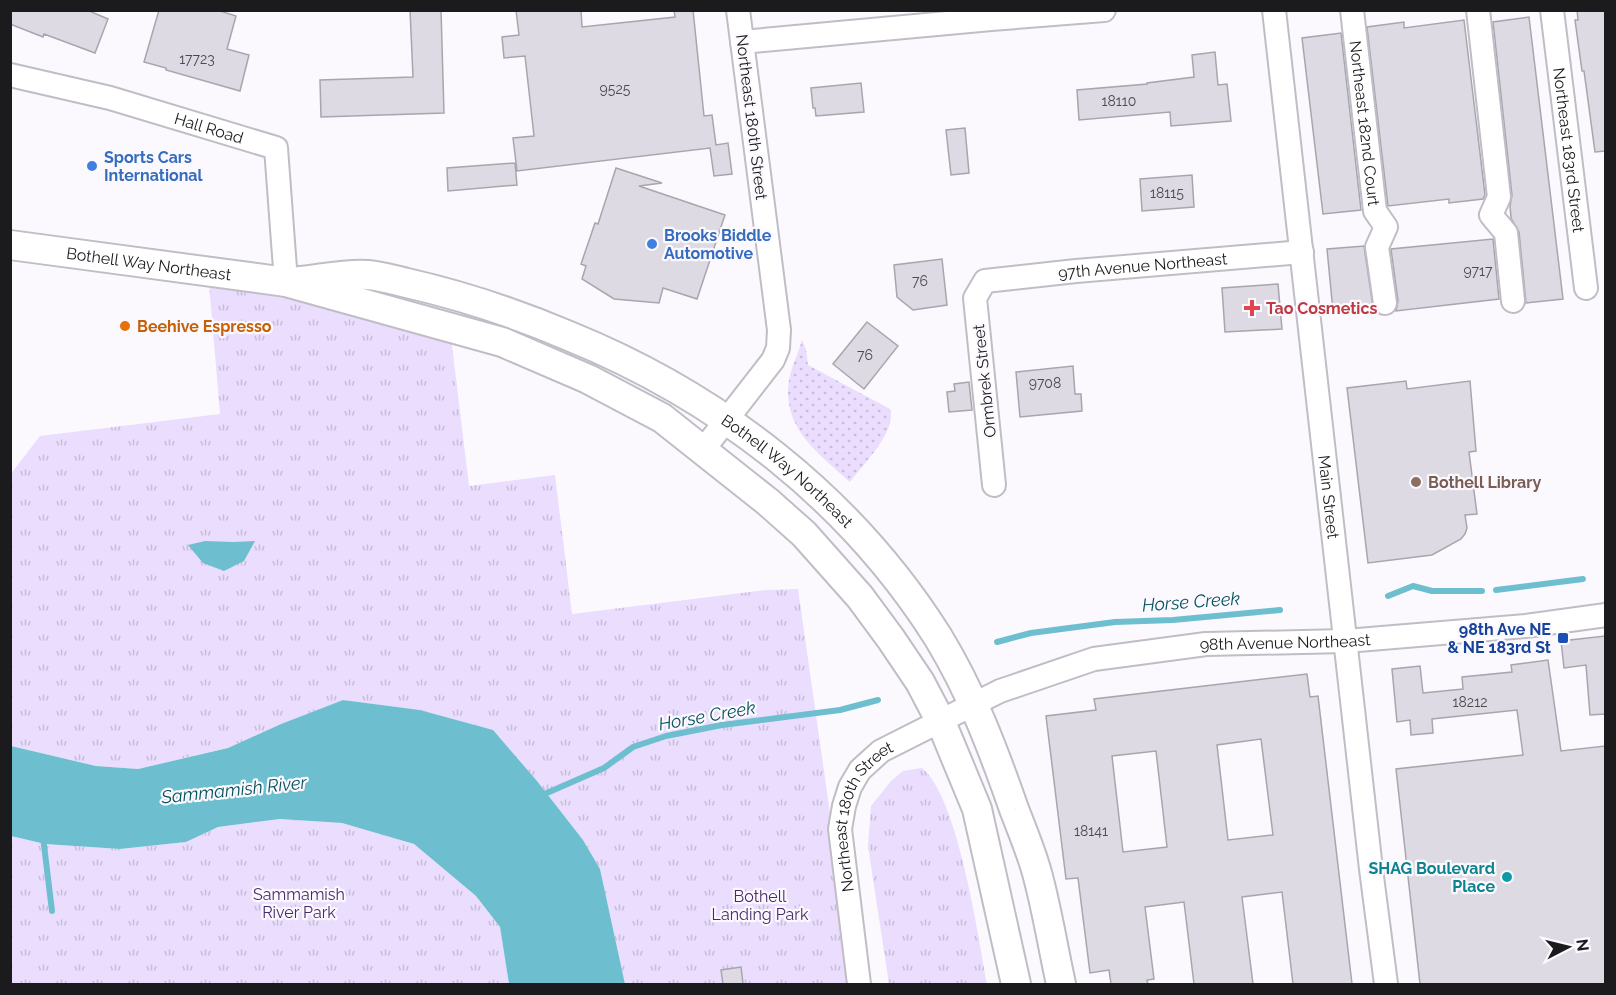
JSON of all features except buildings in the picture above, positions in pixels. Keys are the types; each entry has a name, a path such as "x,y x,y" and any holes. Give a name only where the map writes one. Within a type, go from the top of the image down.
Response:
{"main road":[{"name":"Bothell Way Northeast","path":"10,245 286,282 502,342 588,379 662,418 804,534 847,582 891,639 920,682 941,722 977,809 1016,984"},
{"name":"Bothell Way Northeast","path":"286,282 368,274 456,294 529,319 650,372 726,418 789,466 845,519 895,575 937,637 974,704 1037,873 1061,984"}],"street":[{"name":"Northeast 180th Street","path":"703,450 774,360 778,348 779,330 738,10"},
{"path":"742,42 992,18 1104,10"},
{"name":"Main Street","path":"1274,10 1386,984"},
{"name":"Northeast 182nd Court","path":"1352,10 1375,212 1386,227 1377,247 1385,303"},
{"path":"1478,10 1500,197 1491,215 1506,233 1513,300"},
{"name":"Northeast 183rd Street","path":"1552,10 1586,288"},
{"name":"Hall Road","path":"10,75 110,98 276,148 286,282"},
{"name":"97th Avenue Northeast","path":"985,281 1302,252"},
{"name":"Ormbrek Street","path":"985,281 975,298 994,485"},
{"name":"98th Avenue Northeast","path":"974,704 1000,691 1094,659 1206,644 1346,641 1526,626 1605,615"},
{"name":"Northeast 180th Street","path":"858,984 840,829 844,806 855,779 881,751 974,704"}],"green space":[{"name":"Bothell Landing Park","path":"208,272 450,329 469,486 555,475 572,614 766,590 798,589 852,984 625,984 600,869 583,840 537,781 492,730 420,710 343,700 228,748 138,769 96,766 11,746 10,475 40,436 220,414"},
{"path":"802,340 808,365 890,409 889,428 878,447 850,482 825,460 804,436 795,423 790,409 788,393 790,375"},
{"path":"922,768 935,784 956,836 972,902 987,984 889,984 868,846 871,806 891,781 903,771"},
{"name":"Sammamish River Park","path":"280,819 342,823 414,844 476,896 500,927 509,984 11,984 11,836 45,844 120,849 186,842 218,827"}],"water":[{"path":"205,541 255,541 244,561 224,571 203,563 188,545"},
{"name":"Sammamish River","path":"343,700 420,710 493,730 583,840 600,869 625,984 509,984 500,927 476,896 414,844 342,823 280,819 218,827 186,842 120,849 45,844 11,836 11,746 96,766 138,769 228,748"}],"waterway":[{"name":"Horse Creek","path":"1496,590 1583,579"},
{"name":"Horse Creek","path":"1388,596 1413,586 1432,591 1482,591"},
{"name":"Horse Creek","path":"997,642 1031,633 1115,622 1173,620 1280,610"},
{"name":"Horse Creek","path":"540,796 604,768 633,747 666,736 722,725 840,710 878,700"},
{"path":"43,837 52,911"}],"place":[{"name":"Sports Cars International","path":"92,166"},
{"name":"Brooks Biddle Automotive","path":"652,244"},
{"name":"Tao Cosmetics","path":"1252,308"},
{"name":"Beehive Espresso","path":"125,326"},
{"name":"Bothell Library","path":"1416,482"},
{"name":"98th Ave NE & NE 183rd St","path":"1563,638"},
{"name":"SHAG Boulevard Place","path":"1507,877"}]}
